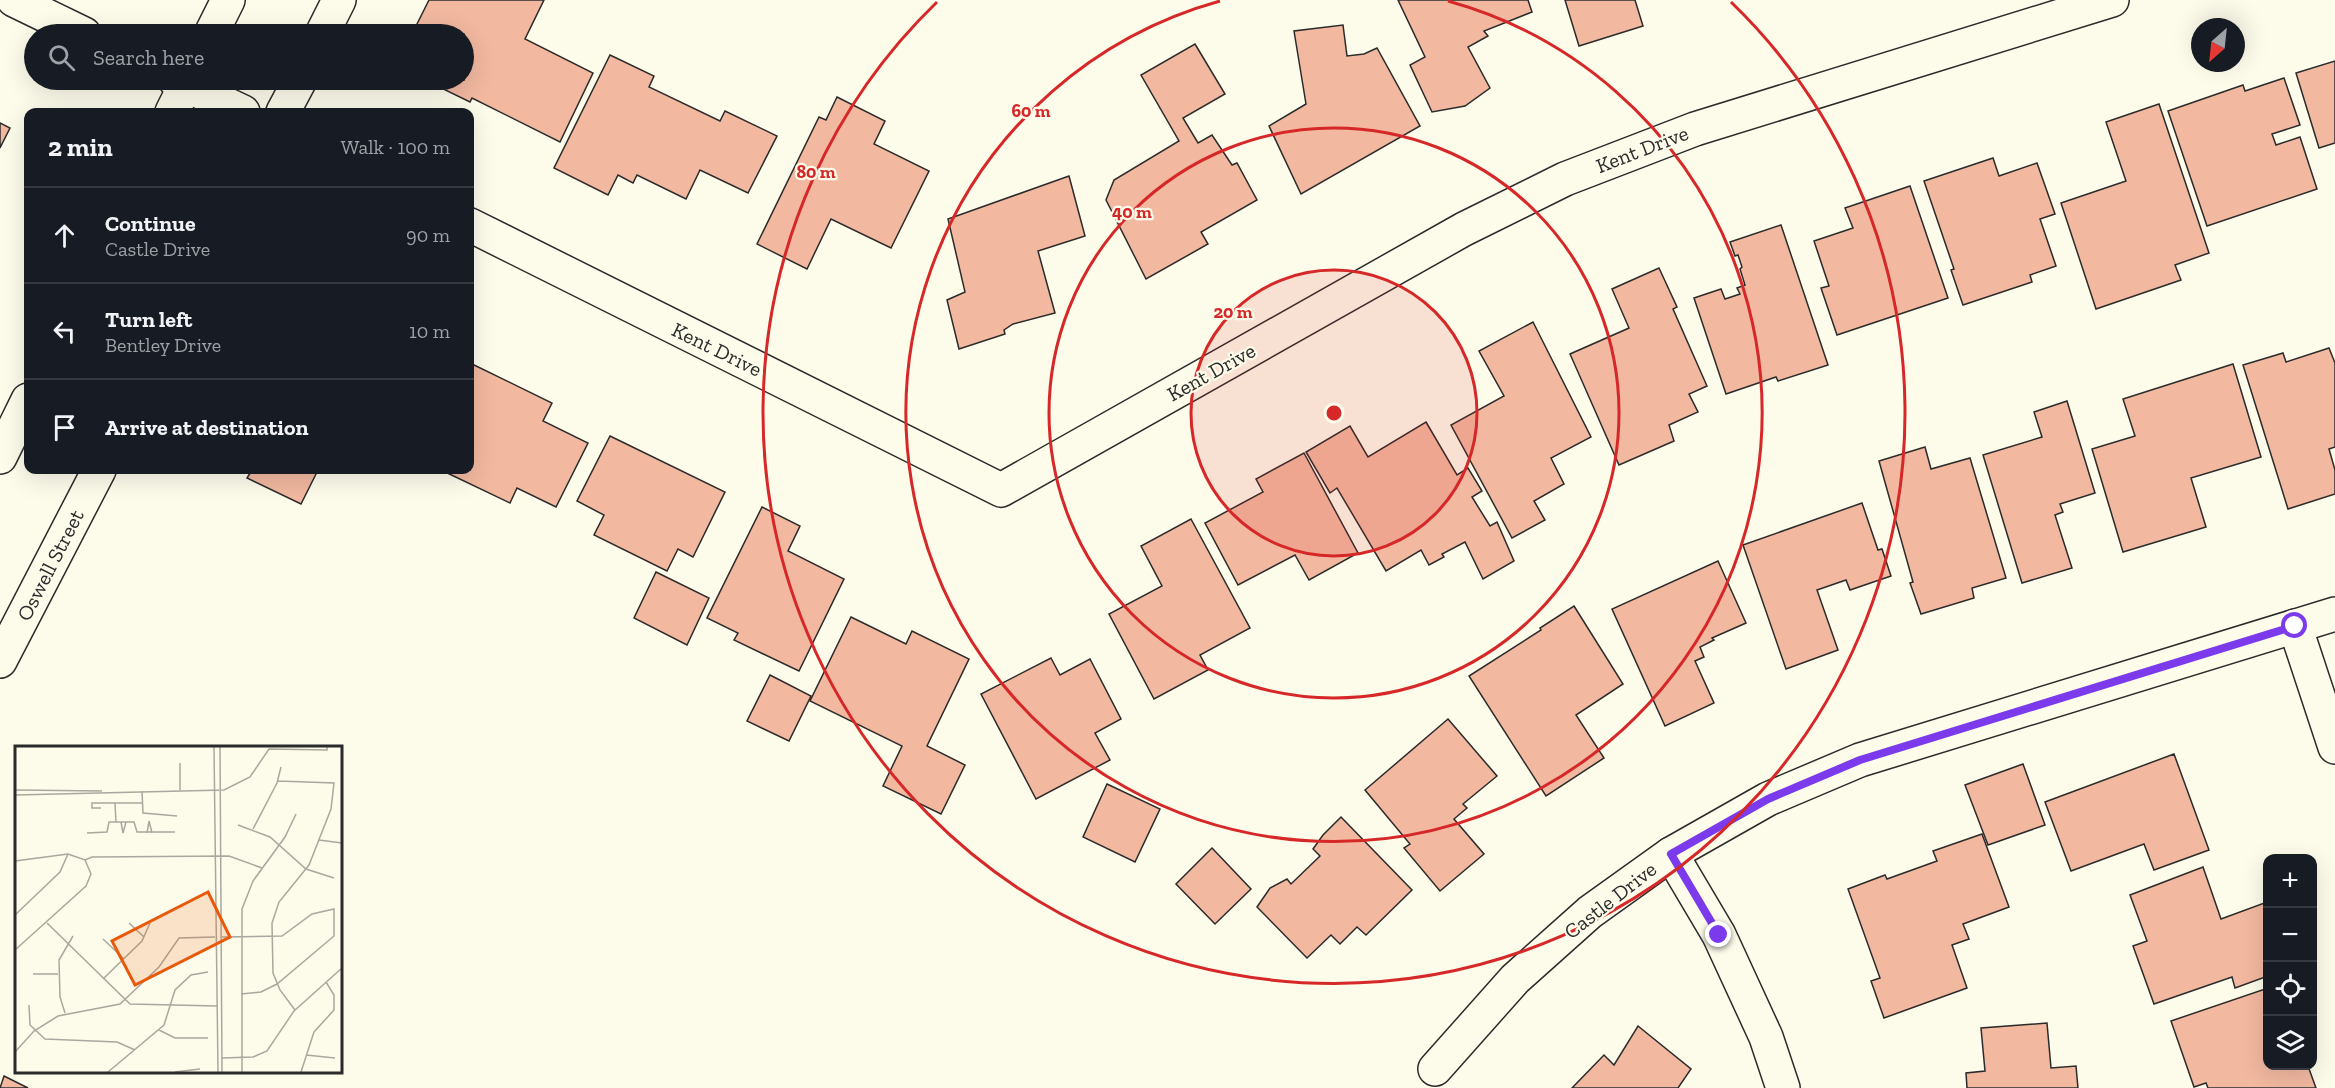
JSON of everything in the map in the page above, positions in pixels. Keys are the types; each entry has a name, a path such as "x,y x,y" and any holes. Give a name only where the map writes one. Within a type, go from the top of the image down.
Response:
{"street":[{"path":"14,0 63,24"},
{"path":"216,24 228,0"},
{"path":"327,24 339,0"},
{"name":"Kent Drive","path":"474,227 1001,490 1453,235 1564,179 1695,129 2112,0"},
{"path":"183,90 232,108"},
{"path":"285,108 295,90"},
{"path":"0,457 24,408"},
{"name":"Oswell Street","path":"0,661 97,474"},
{"name":"Castle Drive","path":"1435,1069 1515,979 1590,912 1671,854 1768,799 1860,760 2335,614"},
{"path":"2295,626 2335,747"},
{"path":"1671,854 1719,935 1766,1037 1783,1088"}],"building":[{"path":"429,0 544,0 525,39 593,73 560,142 472,98 470,102 445,90 474,90 474,24 417,24"},
{"path":"1398,0 1528,0 1532,12 1484,31 1488,36 1468,47 1490,88 1465,106 1432,112 1410,65 1425,57"},
{"path":"1565,0 1635,0 1643,26 1579,46"},
{"path":"1343,25 1347,56 1364,54 1377,48 1420,126 1301,194 1269,126 1306,104 1294,31"},
{"path":"1195,44 1225,94 1183,118 1198,143 1212,135 1232,165 1237,163 1257,200 1201,232 1208,244 1146,279 1106,200 1114,180 1179,141 1141,75"},
{"path":"610,55 654,76 649,87 720,121 725,111 777,136 748,193 700,170 686,199 637,175 633,183 618,175 608,195 554,168"},
{"path":"2335,61 2335,143 2319,148 2296,73"},
{"path":"2284,78 2300,125 2272,134 2276,145 2300,137 2317,189 2207,226 2168,111 2243,85 2245,91"},
{"path":"837,97 885,121 874,144 929,171 891,248 831,219 807,269 757,244 819,117 826,120"},
{"path":"2159,104 2209,253 2175,265 2181,280 2096,309 2061,203 2126,181 2106,122"},
{"path":"0,123 10,128 0,148"},
{"path":"1993,158 1999,176 2037,163 2055,214 2040,219 2056,266 2030,275 2032,282 1963,305 1951,270 1954,269 1924,181"},
{"path":"1069,176 1085,236 1038,251 1055,313 1013,324 1004,330 1005,334 959,349 947,300 965,292 948,219"},
{"path":"1910,186 1948,298 1837,335 1821,288 1829,286 1814,241 1853,228 1845,208"},
{"path":"1781,225 1828,365 1778,381 1776,377 1726,394 1694,298 1721,289 1725,299 1740,294 1737,288 1745,285 1740,269 1742,267 1730,242"},
{"path":"1659,268 1677,307 1673,309 1707,386 1689,394 1698,412 1669,425 1674,441 1619,465 1570,354 1629,328 1612,289"},
{"path":"1533,322 1591,437 1551,458 1564,484 1534,501 1545,520 1512,538 1451,425 1504,396 1479,351"},
{"path":"2329,348 2335,363 2335,447 2329,449 2335,470 2335,494 2288,509 2243,365 2283,353 2286,362"},
{"path":"2233,364 2261,457 2191,478 2206,527 2123,552 2092,449 2135,436 2123,399"},
{"path":"474,365 552,403 543,421 588,443 556,507 517,488 510,503 449,474 474,474"},
{"path":"2067,401 2095,493 2060,504 2063,512 2055,515 2072,568 2022,583 1983,455 2042,437 2034,412"},
{"path":"1426,422 1457,475 1468,468 1482,491 1472,497 1490,526 1497,522 1514,561 1483,579 1465,542 1442,554 1444,557 1429,565 1421,550 1386,571 1337,488 1330,493 1306,452 1350,426 1368,457"},
{"path":"610,436 725,492 693,557 678,549 667,571 594,535 604,515 577,501"},
{"path":"1925,447 1931,469 1970,458 2006,578 1972,588 1974,598 1921,614 1910,583 1913,582 1879,461"},
{"path":"1304,453 1358,553 1309,580 1295,555 1238,585 1205,523 1263,492 1256,479"},
{"path":"250,474 316,474 301,504 247,478"},
{"path":"1862,503 1878,550 1882,549 1891,576 1850,590 1846,580 1817,590 1838,650 1786,669 1743,545"},
{"path":"762,507 800,526 788,551 844,579 799,671 734,640 738,633 707,618"},
{"path":"1191,519 1250,628 1200,655 1208,670 1154,699 1109,614 1162,586 1141,546"},
{"path":"1718,561 1746,623 1712,638 1714,640 1700,647 1704,657 1695,661 1714,703 1665,726 1612,609"},
{"path":"656,572 709,598 687,645 634,618"},
{"path":"1574,606 1623,684 1576,715 1604,758 1546,796 1469,676"},
{"path":"851,617 906,644 912,631 969,659 927,746 965,765 941,814 883,786 902,746 810,701"},
{"path":"1051,658 1060,675 1090,659 1121,719 1095,733 1110,760 1036,799 981,694"},
{"path":"770,675 811,696 789,741 747,721"},
{"path":"1448,719 1497,776 1463,804 1467,808 1454,819 1484,854 1440,891 1404,848 1410,844 1365,790"},
{"path":"2174,754 2209,850 2154,870 2144,844 2071,871 2045,802"},
{"path":"2023,764 2045,825 1988,845 1965,785"},
{"path":"1107,784 1160,809 1135,862 1083,837"},
{"path":"1341,817 1412,890 1366,935 1357,927 1340,944 1331,935 1307,958 1257,907 1270,888 1287,879 1291,884 1320,856 1313,849"},
{"path":"1982,834 2009,907 1963,924 1969,939 1952,945 1967,988 1884,1018 1871,981 1880,978 1848,889 1885,875 1887,879 1937,861 1933,851"},
{"path":"1212,848 1251,889 1215,924 1176,884"},
{"path":"2203,867 2221,919 2263,903 2263,978 2235,988 2232,977 2154,1004 2133,946 2147,941 2130,895"},
{"path":"2263,990 2263,1070 2309,1070 2316,1088 2208,1088 2206,1083 2194,1087 2171,1021"},
{"path":"2047,1023 2051,1068 2076,1066 2078,1088 1967,1088 1966,1073 1985,1071 1981,1028"},
{"path":"1638,1026 1691,1069 1678,1088 1572,1088 1604,1055 1614,1065"},
{"path":"4,1076 28,1088 0,1088"}],"route":[{"path":"1719,935 1671,854 1768,799 1860,760 2295,626"}]}
